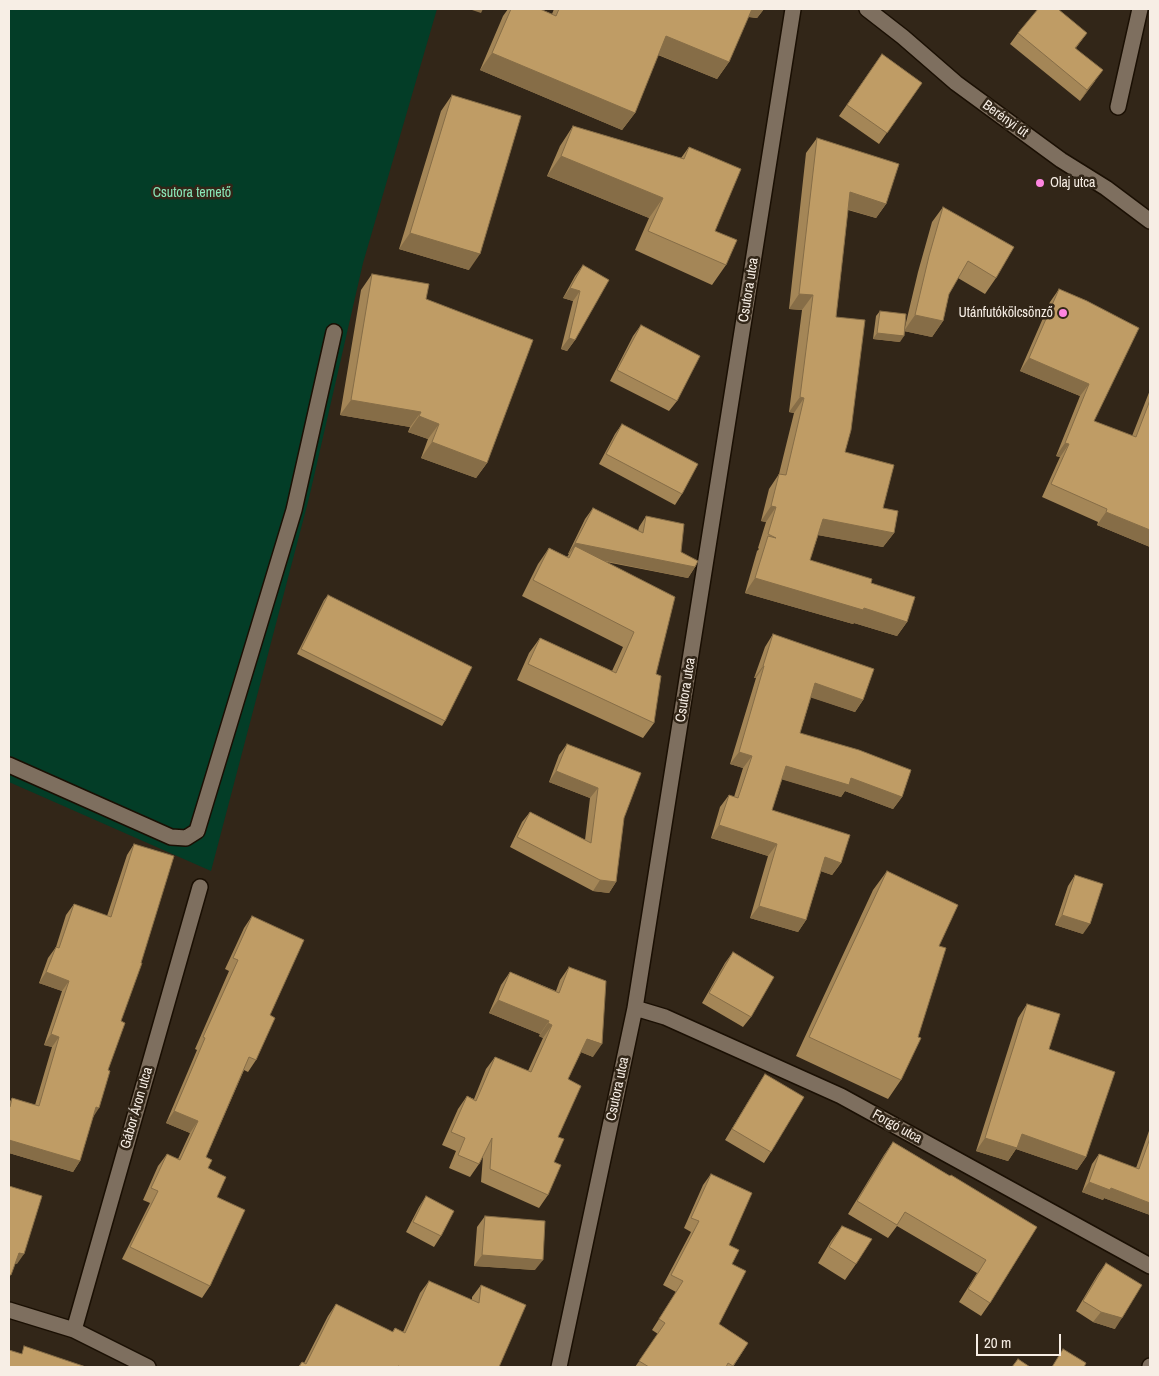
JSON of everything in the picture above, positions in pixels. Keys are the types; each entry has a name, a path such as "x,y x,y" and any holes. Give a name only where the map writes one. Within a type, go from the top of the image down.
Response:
{"street":[{"name":"Csutora utca","path":"559,1367 636,1008 793,9"},
{"name":"Berényi út","path":"867,9 956,83 1061,160 1106,188 1150,221"},
{"path":"1118,107 1140,9"},
{"path":"9,766 170,837 186,838 198,830 294,510 334,332"},
{"name":"Gábor Áron utca","path":"74,1330 200,887"},
{"name":"Forgó utca","path":"636,1008 665,1017 841,1096 1150,1266"},
{"path":"9,1310 74,1330 148,1367"}],"green space":[{"name":"Csutora temető","path":"9,9 437,9 363,263 309,498 211,871 9,782"}],"building":[{"path":"511,9 540,9 556,16 559,9 752,9 729,62 666,36 635,113 492,53"},
{"path":"1038,9 1058,9 1087,33 1075,48 1103,70 1087,90 1018,33"},
{"path":"882,54 922,83 887,133 847,105"},
{"path":"452,95 521,116 480,254 410,233"},
{"path":"573,126 684,159 689,147 741,169 715,231 737,240 726,265 648,231 663,198 561,156"},
{"path":"817,138 899,164 886,204 850,192 836,317 865,320 851,430 845,452 894,465 883,508 898,511 894,533 823,519 810,560 872,579 871,583 915,597 907,622 755,578 768,536 776,538 768,534 776,507 771,506 779,474 786,475 804,398 800,397 813,295 799,294"},
{"path":"943,207 1014,247 996,278 968,261 949,294 943,321 915,315"},
{"path":"583,265 609,280 575,340 569,338 580,291 570,288"},
{"path":"372,274 429,284 426,299 533,340 487,463 432,442 439,424 419,416 421,412 351,400"},
{"path":"1059,289 1139,328 1094,421 1136,437 1150,400 1150,530 1106,512 1107,509 1051,484 1069,444 1065,443 1089,384 1029,358"},
{"path":"880,311 906,314 904,336 877,333"},
{"path":"641,325 700,356 677,401 617,370"},
{"path":"622,424 698,464 682,494 606,454"},
{"path":"593,508 643,533 646,516 684,524 681,552 698,561 695,567 575,543"},
{"path":"575,546 675,597 656,674 661,676 654,723 528,664 540,638 616,673 634,632 533,580 549,548 569,558"},
{"path":"328,595 472,667 445,721 301,649"},
{"path":"773,634 874,669 863,700 815,683 800,733 859,750 911,770 902,797 851,778 849,785 786,766 772,810 850,835 841,863 825,857 806,920 759,906 777,844 719,825 729,795 738,798 752,756 739,752"},
{"path":"567,744 641,773 624,818 616,882 600,880 517,837 530,812 591,843 598,788 556,771"},
{"path":"134,844 174,856 142,963 121,1021 125,1023 108,1070 110,1071 99,1108 96,1107 80,1161 9,1140 9,1107 12,1098 39,1106 59,1037 51,1034 69,981 46,972 56,947 59,948 74,904 111,917"},
{"path":"887,871 958,905 939,946 946,948 918,1037 921,1038 901,1080 809,1037"},
{"path":"1075,875 1103,884 1090,924 1062,915"},
{"path":"252,916 304,940 270,1015 275,1018 256,1060 249,1057 206,1157 212,1160 208,1168 226,1177 217,1197 245,1210 210,1286 130,1247 158,1191 151,1188 167,1154 180,1160 198,1121 174,1111 205,1038 203,1037 238,960 233,958"},
{"path":"733,952 774,977 751,1017 709,993"},
{"path":"569,967 606,981 602,1044 587,1039 568,1079 581,1086 558,1137 564,1139 554,1162 561,1165 548,1195 490,1169 492,1138 479,1164 458,1155 465,1138 451,1132 467,1096 476,1101 495,1057 531,1072 552,1025 548,1023 549,1021 498,1000 510,972 559,993"},
{"path":"1027,1004 1060,1014 1049,1049 1115,1072 1086,1157 1022,1134 1017,1148 985,1138"},
{"path":"765,1074 804,1097 771,1152 732,1129"},
{"path":"1150,1138 1150,1203 1089,1182 1099,1154 1139,1169"},
{"path":"893,1142 1037,1227 990,1303 968,1289 986,1260 905,1212 897,1225 857,1201"},
{"path":"711,1174 752,1193 729,1245 739,1250 732,1264 746,1271 719,1324 748,1343 733,1366 728,1363 726,1367 649,1367 639,1361 665,1323 659,1319 683,1281 671,1275 699,1221 691,1218"},
{"path":"9,1186 42,1196 24,1254 19,1253 11,1275 9,1275"},
{"path":"426,1196 454,1211 441,1236 413,1222"},
{"path":"485,1216 545,1221 543,1260 482,1255"},
{"path":"842,1226 872,1239 856,1264 829,1247"},
{"path":"1106,1263 1142,1285 1122,1318 1101,1312 1083,1301"},
{"path":"429,1281 479,1303 481,1285 526,1305 499,1367 299,1367 302,1362 306,1364 336,1304 393,1332 395,1328 405,1333"},
{"path":"24,1346 86,1367 9,1367 9,1350 22,1354"},
{"path":"1063,1349 1086,1363 1084,1367 1052,1367"},
{"path":"1018,1359 1030,1367 1012,1367"}],"place":[{"name":"Olaj utca","path":"1040,183"},
{"name":"Utánfutókölcsönző","path":"1063,313"}]}
